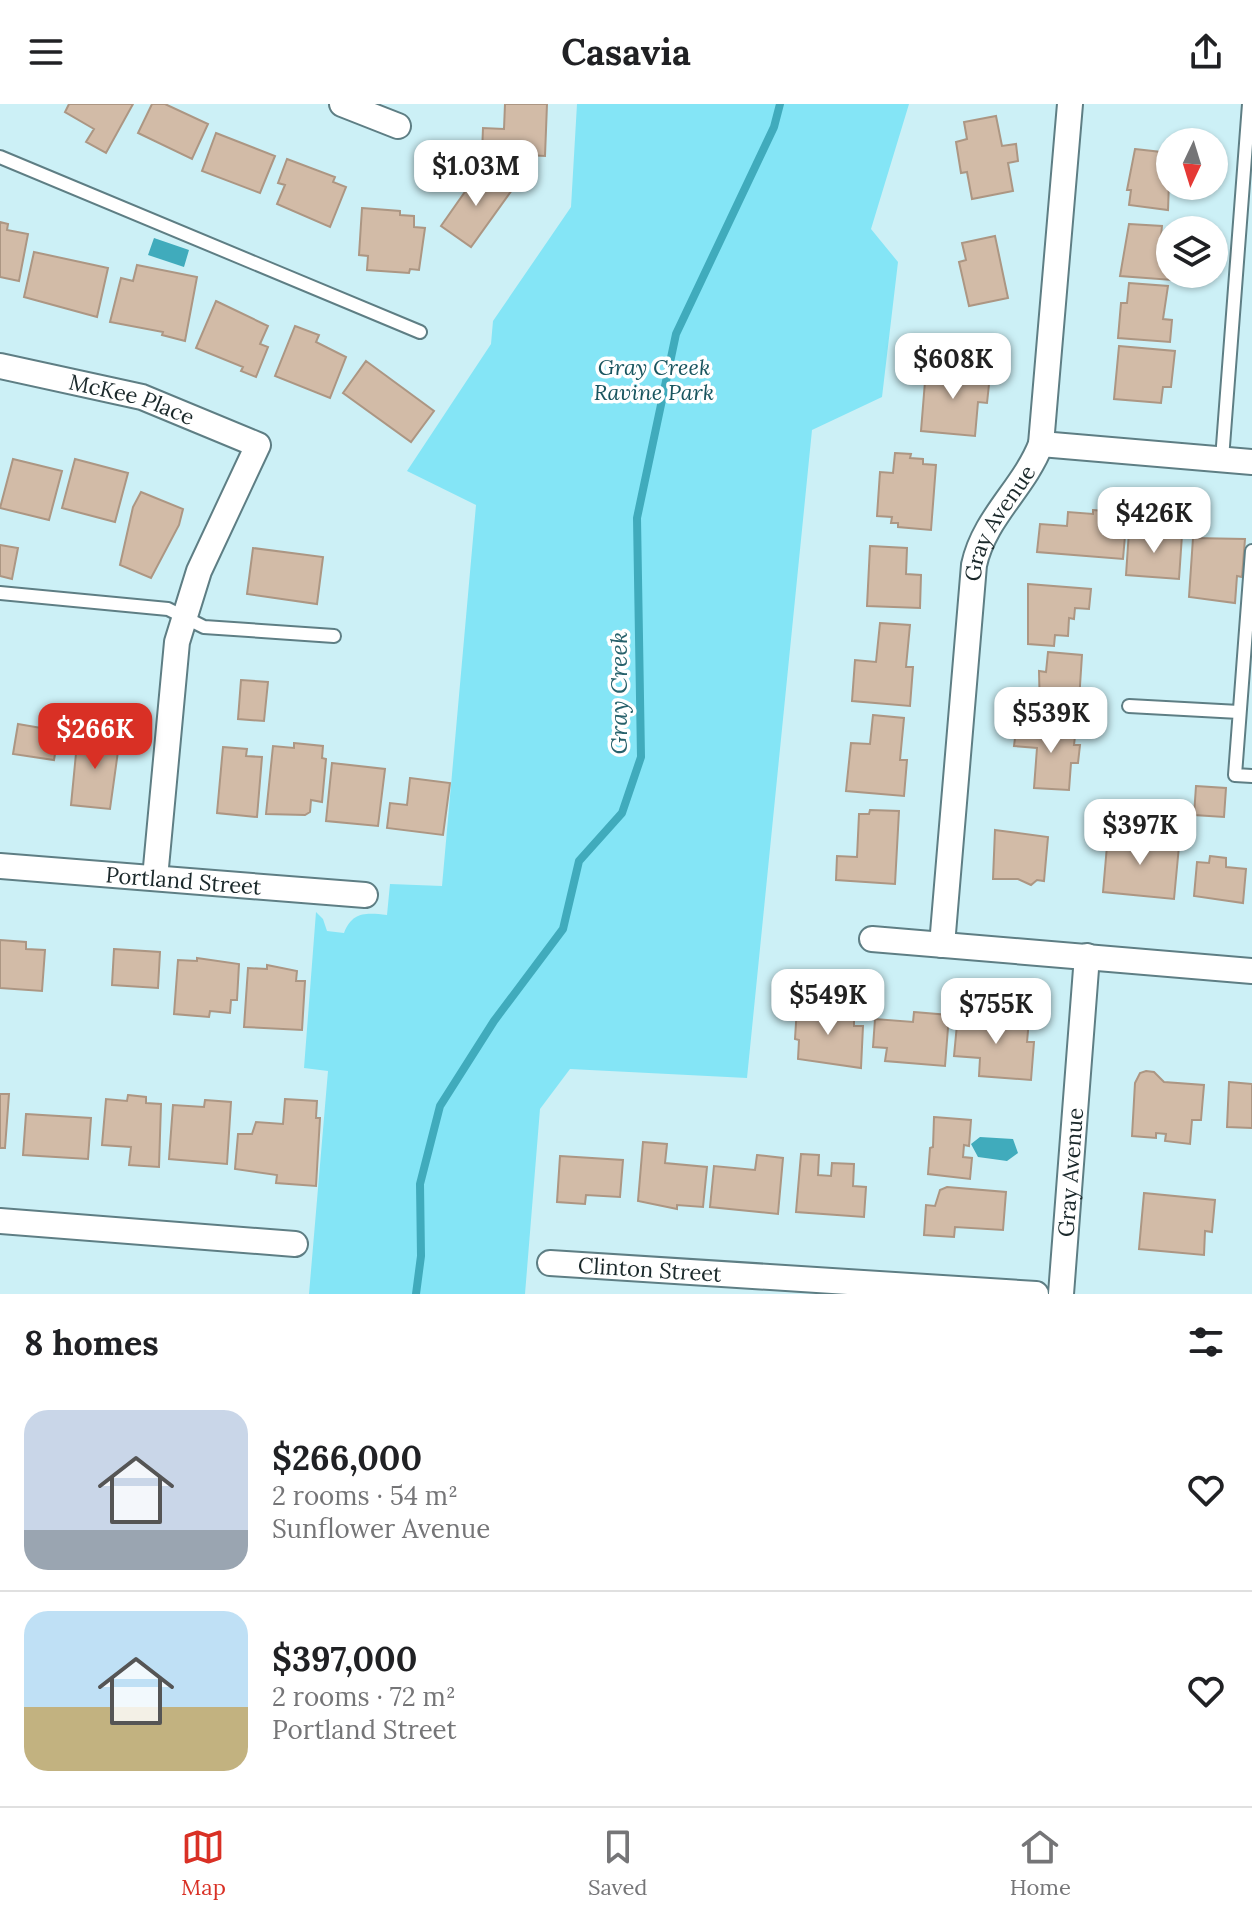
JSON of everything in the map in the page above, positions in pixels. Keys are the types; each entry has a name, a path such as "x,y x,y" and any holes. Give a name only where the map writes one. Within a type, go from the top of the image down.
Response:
{"street":[{"path":"342,104 398,126"},
{"name":"Gray Avenue","path":"942,945 974,565 988,528 1031,466 1041,444 1070,104"},
{"name":"McKee Place","path":"0,366 142,397 258,445 199,571 183,616"},
{"path":"1041,444 1252,462"},
{"path":"155,878 172,676 183,616"},
{"name":"Portland Street","path":"0,866 365,895"},
{"path":"872,939 1252,971"},
{"name":"Gray Avenue","path":"1061,1294 1087,956"},
{"path":"0,1221 295,1244"},
{"name":"Clinton Street","path":"550,1263 1036,1294"}],"lane":[{"path":"1222,459 1249,104"},
{"path":"0,157 420,332"},
{"path":"1252,551 1235,775 1252,776"},
{"path":"0,593 168,609 204,627 334,636"},
{"path":"1129,706 1239,712"}],"green space":[{"name":"Gray Creek Ravine Park","path":"577,104 909,104 871,229 898,262 882,397 812,430 747,1078 570,1069 540,1109 525,1294 309,1294 328,1071 304,1068 316,912 323,919 327,931 344,933 356,917 387,915 390,884 442,886 476,505 407,471 491,344 493,321 571,207"}],"shaded area":[{"path":"154,238 189,250 184,267 148,255"},
{"path":"980,1137 1013,1139 1018,1153 1007,1161 978,1157 971,1144"}],"building":[{"path":"69,104 133,104 106,153 86,142 94,129 65,112"},
{"path":"152,104 165,104 208,124 192,159 138,133"},
{"path":"505,104 547,104 545,156 482,153 483,128 504,129"},
{"path":"996,116 1002,146 1016,144 1018,161 1008,163 1013,191 972,199 967,172 961,173 956,142 967,139 964,122"},
{"path":"216,133 275,156 260,193 202,171"},
{"path":"1135,149 1156,151 1156,200 1168,200 1168,210 1129,205 1131,190 1127,190"},
{"path":"287,159 335,177 333,182 346,187 330,227 277,204 285,185 278,183"},
{"path":"481,169 512,190 471,247 441,226"},
{"path":"362,208 400,211 400,215 414,216 414,227 425,228 419,270 410,269 409,273 367,270 368,256 359,255"},
{"path":"0,222 8,224 7,230 28,234 19,281 0,277"},
{"path":"1129,224 1156,226 1156,279 1120,276"},
{"path":"995,236 1008,298 969,306 959,262 966,260 962,243"},
{"path":"34,252 108,268 97,317 24,297"},
{"path":"137,265 197,277 185,341 162,335 163,332 110,322 121,278 133,281"},
{"path":"1129,283 1168,288 1163,319 1172,320 1170,342 1118,338 1121,303 1127,303"},
{"path":"216,301 268,326 260,344 268,347 256,377 241,371 243,367 196,348"},
{"path":"295,326 319,335 316,342 346,357 330,398 275,376"},
{"path":"1119,346 1175,351 1171,387 1163,387 1161,403 1114,399"},
{"path":"366,361 434,411 411,442 343,393"},
{"path":"926,369 990,375 987,403 978,402 975,436 921,431"},
{"path":"895,453 911,454 910,458 923,459 923,464 936,465 931,530 898,527 898,523 891,523 892,517 877,516 880,472 893,473"},
{"path":"13,459 62,471 49,520 0,508"},
{"path":"75,459 128,473 115,522 62,508"},
{"path":"141,492 183,509 179,525 151,578 120,565 133,507"},
{"path":"1093,510 1127,513 1123,559 1037,552 1040,524 1067,526 1068,512 1093,514"},
{"path":"1129,531 1182,535 1179,579 1126,575"},
{"path":"1193,538 1245,539 1242,577 1237,576 1235,603 1189,597"},
{"path":"0,545 18,548 12,579 0,576"},
{"path":"870,546 907,548 906,574 921,575 920,608 867,606"},
{"path":"253,548 323,557 317,604 247,594"},
{"path":"1028,584 1091,589 1089,609 1075,608 1074,619 1069,618 1068,636 1055,635 1054,646 1028,644"},
{"path":"880,623 910,625 906,667 913,667 910,706 852,701 855,660 876,662"},
{"path":"1048,652 1082,655 1078,716 1040,713 1039,671 1046,672"},
{"path":"241,680 268,682 264,721 238,719"},
{"path":"873,715 904,718 900,760 907,760 904,796 846,791 851,743 870,744"},
{"path":"18,724 59,731 54,760 13,754"},
{"path":"1038,725 1076,728 1074,745 1080,745 1078,763 1071,763 1069,790 1034,788 1037,748 1014,746 1016,730 1037,731"},
{"path":"78,733 120,737 110,809 71,805"},
{"path":"294,743 323,746 322,758 326,759 322,802 311,800 310,812 305,815 266,814 273,746 294,748"},
{"path":"223,747 247,749 246,756 262,757 257,817 217,813"},
{"path":"332,763 385,769 378,826 326,821"},
{"path":"410,778 450,783 443,835 387,828 390,803 407,805"},
{"path":"1196,786 1226,788 1224,817 1194,815"},
{"path":"870,810 899,811 895,884 836,880 837,856 857,857 859,814 869,814"},
{"path":"995,830 1048,837 1044,881 1037,880 1031,885 1018,879 993,879"},
{"path":"1108,834 1161,839 1161,844 1179,846 1174,899 1103,892"},
{"path":"1210,856 1226,858 1226,867 1246,869 1243,903 1194,896 1197,862 1209,863"},
{"path":"0,940 26,942 26,949 45,950 42,991 0,988"},
{"path":"114,949 160,952 158,988 112,985"},
{"path":"197,958 239,964 237,1000 231,1000 230,1013 210,1011 209,1017 174,1014 178,960 197,961"},
{"path":"267,965 297,971 296,981 305,981 302,1030 244,1027 248,968 267,969"},
{"path":"797,1007 835,1009 834,1015 854,1017 854,1026 863,1026 861,1068 798,1059 799,1040 795,1039"},
{"path":"914,1012 949,1015 945,1066 885,1061 887,1048 873,1047 875,1019 913,1022"},
{"path":"958,1014 1029,1020 1027,1042 1034,1042 1031,1080 979,1076 980,1058 954,1056"},
{"path":"1154,1072 1164,1082 1204,1085 1201,1120 1192,1120 1190,1144 1165,1141 1166,1134 1156,1133 1156,1138 1132,1136 1135,1083 1140,1073"},
{"path":"1229,1082 1252,1084 1252,1128 1227,1127"},
{"path":"0,1094 9,1094 5,1148 0,1148"},
{"path":"128,1095 146,1097 146,1103 161,1104 159,1167 129,1165 131,1147 102,1145 106,1099 127,1101"},
{"path":"285,1099 317,1101 316,1118 320,1118 316,1186 276,1183 277,1175 235,1169 238,1134 252,1134 256,1122 283,1124"},
{"path":"205,1100 231,1102 227,1164 169,1159 173,1105 204,1107"},
{"path":"26,1114 91,1118 88,1159 23,1155"},
{"path":"934,1117 971,1120 969,1146 964,1145 963,1157 972,1158 970,1179 928,1174"},
{"path":"643,1142 667,1144 665,1163 707,1167 703,1207 677,1205 677,1209 638,1201"},
{"path":"801,1154 819,1155 818,1175 831,1176 832,1163 854,1164 853,1186 866,1187 864,1217 796,1212"},
{"path":"757,1155 783,1158 778,1214 710,1207 714,1166 755,1170"},
{"path":"560,1156 623,1160 620,1197 586,1195 585,1204 557,1202"},
{"path":"947,1187 1006,1192 1003,1230 955,1227 954,1237 924,1235 926,1205 935,1206 940,1190"},
{"path":"1144,1193 1215,1200 1212,1232 1205,1231 1204,1255 1139,1249"}],"waterway":[{"name":"Gray Creek","path":"416,1294 421,1256 420,1184 440,1106 494,1021 563,929 579,861 622,813 641,757 637,518 676,334 774,127 780,104"}]}
